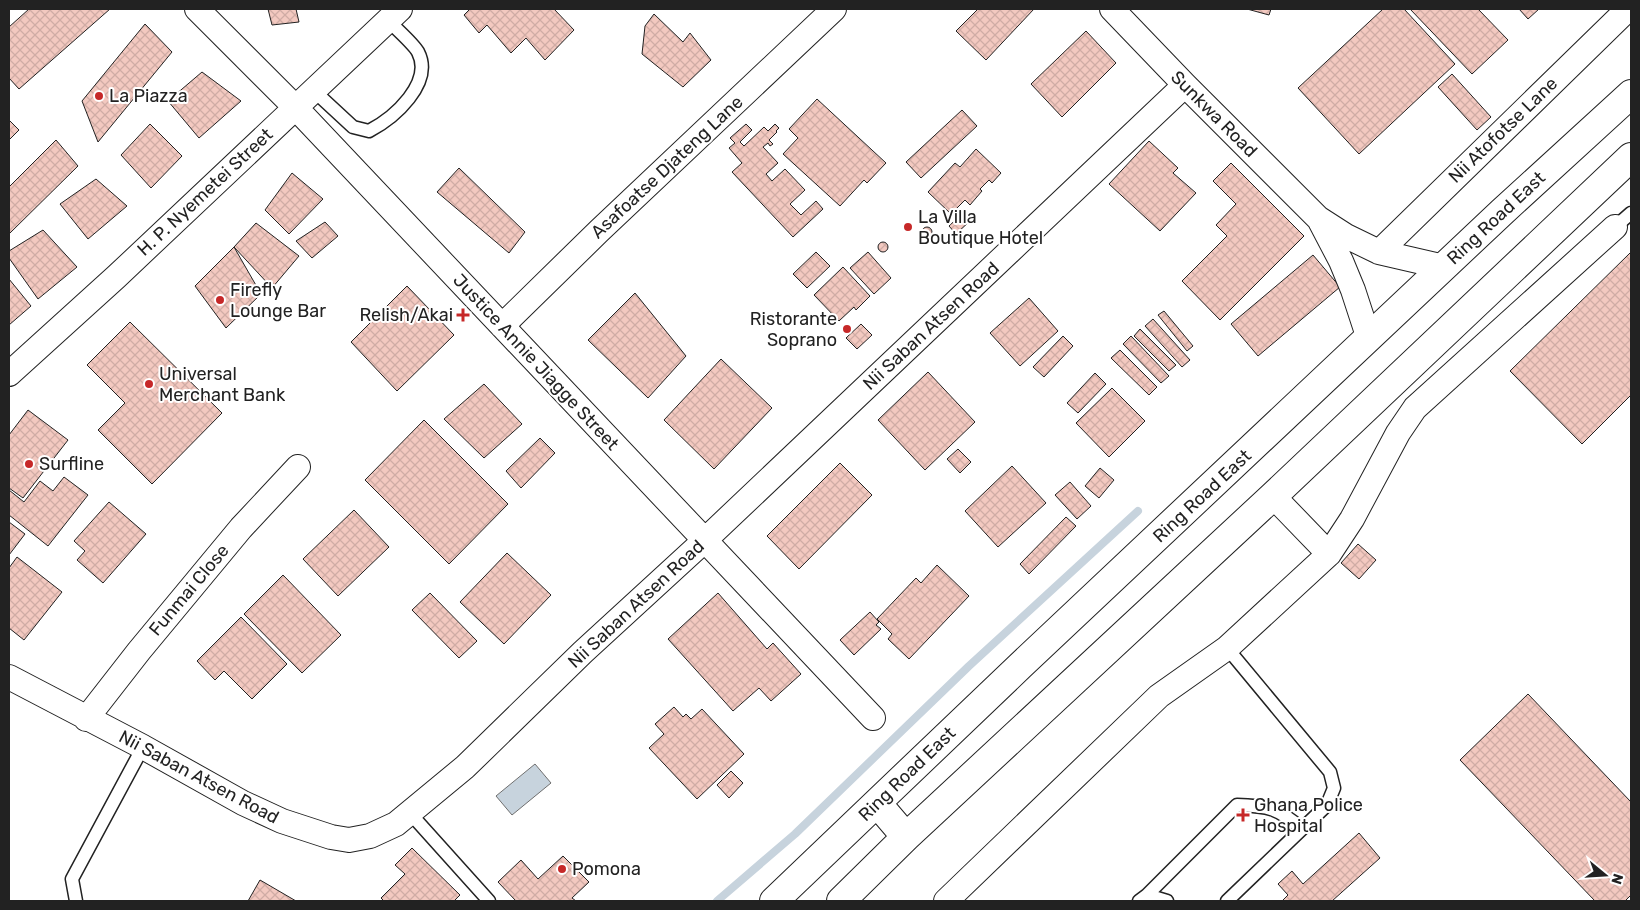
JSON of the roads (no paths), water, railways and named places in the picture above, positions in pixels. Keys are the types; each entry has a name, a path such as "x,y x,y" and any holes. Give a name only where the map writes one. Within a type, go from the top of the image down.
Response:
{"main road":[{"name":"Ring Road East","path":"774,901 1020,666 1444,267 1631,94"},
{"path":"841,901 906,837 1273,496 1631,157"},
{"path":"877,803 906,837"}],"street":[{"name":"Justice Annie Jiagge Street","path":"198,9 296,107 873,718"},
{"name":"Asafoatse Djateng Lane","path":"502,326 599,231 834,9"},
{"name":"Sunkwa Road","path":"1112,9 1185,86 1318,218 1346,236 1379,252 1444,267"},
{"name":"Nii Atofotse Lane","path":"1379,252 1628,9"},
{"name":"H. P. Nyemetei Street","path":"9,374 116,277 394,14"},
{"name":"Nii Saban Atsen Road","path":"9,676 86,719 143,747 243,804 282,821 331,837 349,840 370,836 396,824 466,766 583,652 704,541 1185,86"},
{"name":"Sunkwa Road","path":"1318,218 1341,261 1369,339"},
{"path":"946,901 1159,696 1227,648 1329,554 1352,519 1398,432 1415,408 1623,220"},
{"name":"Funmai Close","path":"86,719 139,651 241,528 298,467"},
{"path":"1273,496 1329,554"}],"lane":[{"path":"313,90 353,127 369,131 384,123 417,89 423,71 418,51 394,14"},
{"path":"1227,648 1330,772 1334,788 1327,805 1227,901"},
{"path":"76,901 72,879 143,747"},
{"path":"1143,898 1237,805 1261,806 1277,811 1285,814 1302,829"},
{"path":"409,812 489,901"},
{"path":"1143,898 1167,901"}],"waterway":[{"path":"717,901 795,834 969,666 1138,511"}],"place":[{"name":"La Piazza","path":"99,96"},
{"name":"La Villa Boutique Hotel","path":"908,227"},
{"name":"Firefly Lounge Bar","path":"220,300"},
{"name":"Relish/Akai","path":"463,315"},
{"name":"Ristorante Soprano","path":"847,329"},
{"name":"Universal Merchant Bank","path":"149,384"},
{"name":"Surfline","path":"29,464"},
{"name":"Ghana Police Hospital","path":"1243,815"},
{"name":"Pomona","path":"562,869"}]}
